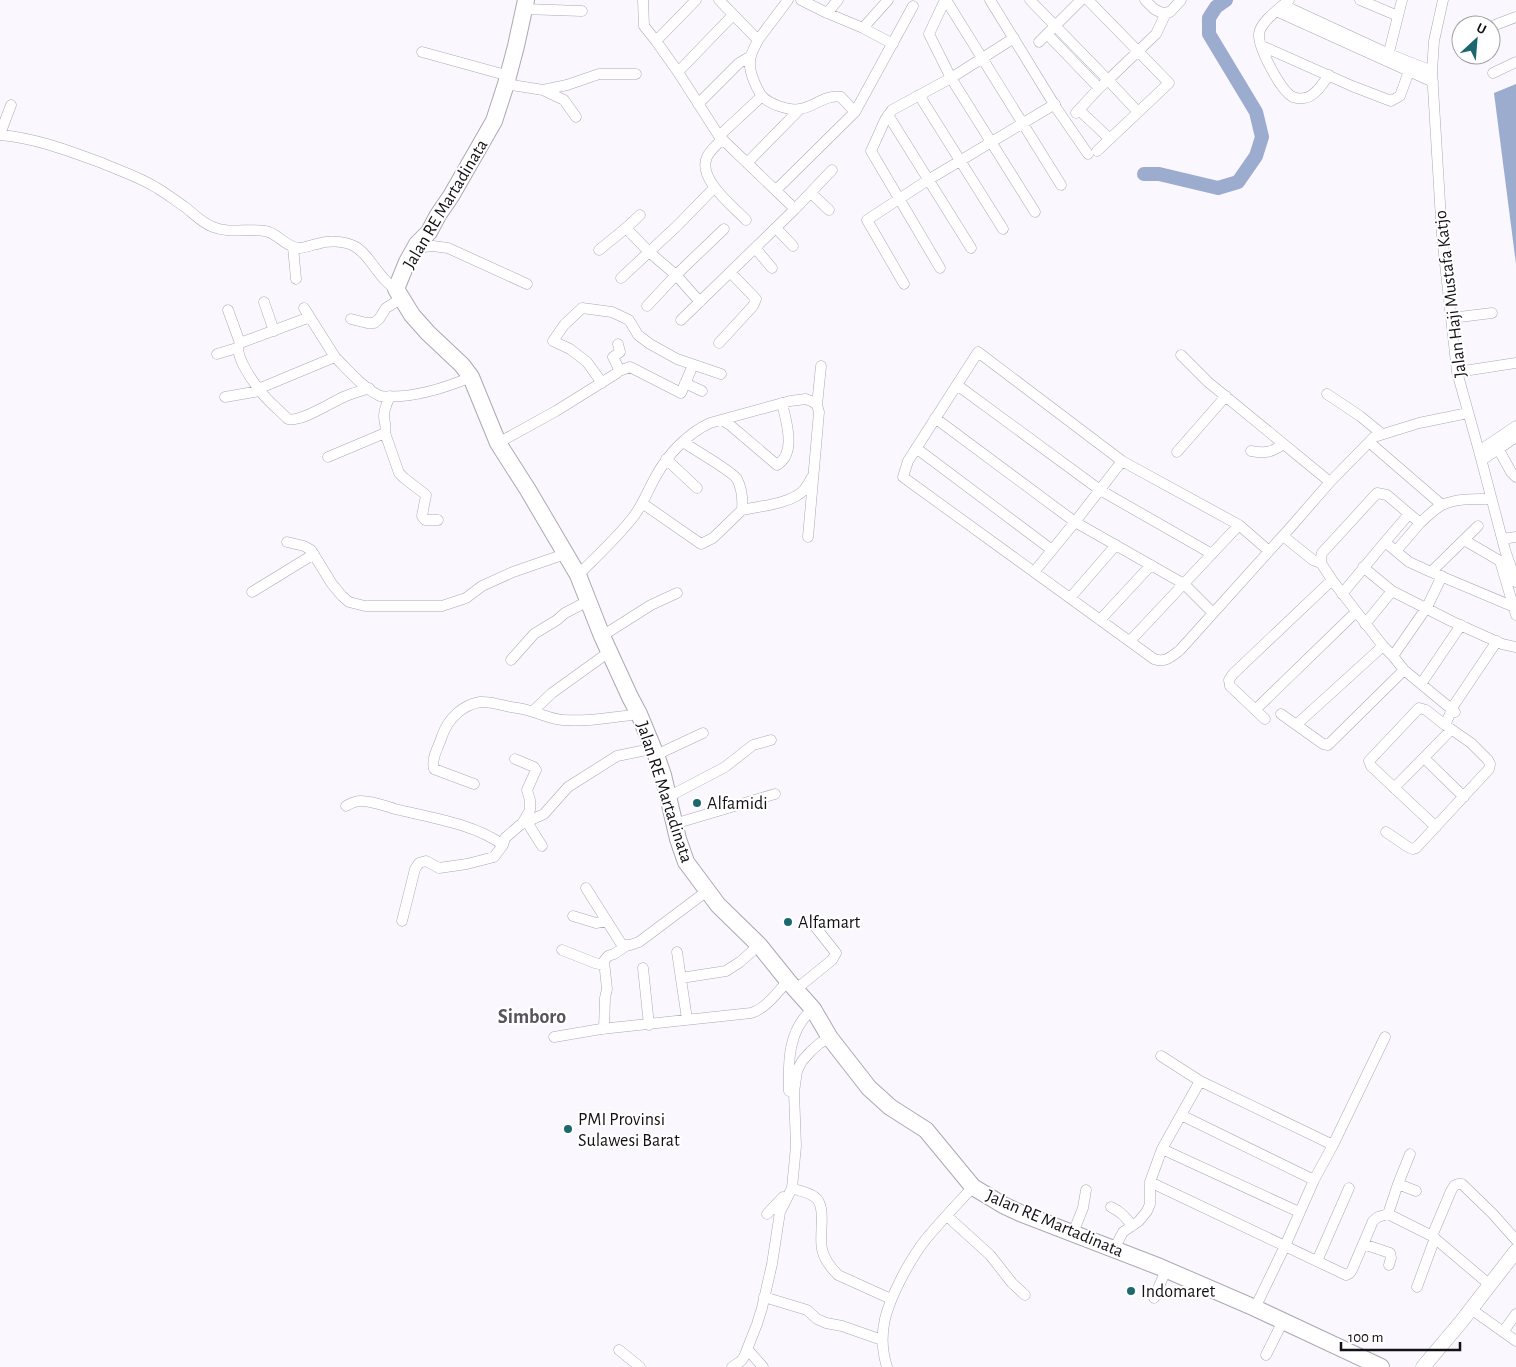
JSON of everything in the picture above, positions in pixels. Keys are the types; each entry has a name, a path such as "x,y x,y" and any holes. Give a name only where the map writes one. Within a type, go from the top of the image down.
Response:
{"highway":[{"name":"Jalan RE Martadinata","path":"525,4 508,80 499,109 489,131 452,196 428,232 416,246 407,262 399,294 412,315 462,365 471,377 498,443 578,575 602,636 639,714 654,751 686,862 718,905 759,945 791,986 813,1009 830,1038 869,1088 890,1107 926,1130 973,1187 1020,1213 1166,1270 1255,1308 1381,1367"}],"main road":[{"path":"1423,1367 1516,1251"}],"street":[{"path":"644,0 644,26 678,72 721,138 796,209"},
{"path":"656,41 696,0"},
{"path":"719,0 758,40"},
{"path":"788,0 758,40 751,56 750,68 762,96 776,105 791,109 800,109 838,96 855,112"},
{"path":"801,0 893,44"},
{"path":"826,13 838,0"},
{"path":"863,28 888,0"},
{"path":"945,0 983,58 1060,185"},
{"path":"945,0 928,34 950,78 1035,212"},
{"path":"990,0 1055,104 1093,153 1169,84 1088,0"},
{"path":"1030,0 1138,112"},
{"path":"1081,0 1043,38 1099,88"},
{"path":"1145,0 1158,12 1166,13 1170,12 1182,0"},
{"path":"1360,0 1398,16"},
{"path":"1388,58 1402,0"},
{"name":"Jalan Haji Mustafa Katjo","path":"1443,0 1434,41 1432,71 1440,223 1457,372 1505,550 1516,582"},
{"path":"525,4 582,11"},
{"path":"1329,75 1313,94 1306,98 1293,97 1283,88 1266,59 1259,34 1264,23 1283,5 1433,82"},
{"path":"776,190 855,112 913,6"},
{"path":"1110,139 1077,112 1099,88 1156,34 1166,13"},
{"path":"678,72 733,15"},
{"path":"1501,23 1516,17"},
{"path":"940,268 871,152 879,132 892,110 950,78 1014,38"},
{"path":"1262,46 1391,101 1400,96 1409,71"},
{"path":"422,52 543,90 564,100 576,117"},
{"path":"698,104 739,63 751,56"},
{"path":"1388,58 1432,71"},
{"path":"1493,73 1516,62"},
{"path":"543,90 567,85 599,74 636,74"},
{"path":"919,95 1003,229"},
{"path":"746,220 714,188 706,173 705,161 721,138 762,96"},
{"path":"904,284 867,220 928,180 1055,104"},
{"path":"11,105 0,134 37,141 127,173 156,187 211,227 228,231 266,231 293,247 305,248 320,243 333,242 353,246 360,250 399,294 374,323 351,319"},
{"path":"747,163 800,109"},
{"path":"888,115 971,248"},
{"path":"681,320 796,209 832,170"},
{"path":"621,278 677,226 714,188"},
{"path":"810,193 829,210"},
{"path":"599,250 640,215"},
{"path":"626,228 649,252 676,275 700,302"},
{"path":"776,228 793,246"},
{"path":"647,306 724,229"},
{"path":"416,246 448,248 527,284"},
{"path":"293,247 296,279"},
{"path":"755,248 772,268"},
{"path":"719,343 753,306 756,299 730,272"},
{"path":"264,302 274,330"},
{"path":"602,383 587,362 570,349 553,341 564,325 582,308 612,312 629,320 638,335 650,344 693,366 721,374"},
{"path":"228,310 239,346 239,358 259,390 288,419 301,418 345,396 369,388"},
{"path":"217,354 274,330 307,312 335,357 380,396 422,393 471,377"},
{"path":"1451,318 1492,313"},
{"path":"618,344 620,352 613,357 619,371"},
{"path":"1269,551 1238,525 1122,461 978,352 908,461 903,477 1154,659 1161,661 1168,660 1180,650 1283,536 1330,482 1374,436 1468,413"},
{"path":"1181,354 1208,382 1330,482"},
{"path":"226,397 259,390 335,357"},
{"path":"1457,372 1516,363"},
{"path":"498,443 556,411 619,371 630,367 681,393 693,366"},
{"path":"808,537 821,366"},
{"path":"685,383 702,391"},
{"path":"957,385 1100,490 1212,554"},
{"path":"1326,394 1382,434"},
{"path":"390,396 384,411 385,433 399,473 426,496 422,516 425,520 438,520"},
{"path":"1177,452 1226,396"},
{"path":"578,575 634,516 666,459 682,442 700,428 782,403 806,399 817,405"},
{"path":"722,420 777,465 784,458 788,446 788,430 782,403"},
{"path":"935,418 1076,522 1184,584 1213,613"},
{"path":"1481,456 1516,426"},
{"path":"328,457 385,433"},
{"path":"1496,445 1516,437"},
{"path":"682,442 736,478 743,497 742,510"},
{"path":"1369,442 1442,505"},
{"path":"1252,451 1272,452 1284,444"},
{"path":"1496,445 1516,478"},
{"path":"916,448 1052,550"},
{"path":"666,459 697,488"},
{"path":"1034,572 1076,522 1122,461"},
{"path":"642,503 701,544 713,538 742,510 795,497 804,490 813,476"},
{"path":"1386,832 1408,848 1416,848 1488,770 1490,764 1421,684 1404,670 1383,646 1342,594 1321,563 1322,553 1377,493 1380,492 1387,495 1420,523"},
{"path":"1396,551 1420,523 1442,505 1466,500 1491,499"},
{"path":"1342,594 1409,514"},
{"path":"1130,641 1238,525"},
{"path":"1431,572 1478,526"},
{"path":"1283,536 1313,560 1321,563"},
{"path":"1502,539 1516,537"},
{"path":"1464,540 1500,560 1515,611"},
{"path":"287,542 304,546 311,550 332,584 348,602 365,606 442,606 458,602 491,581 565,554"},
{"path":"1385,542 1409,562 1515,611"},
{"path":"1070,598 1116,545"},
{"path":"1505,550 1516,548"},
{"path":"252,592 314,554"},
{"path":"1100,620 1151,565"},
{"path":"1363,567 1392,591 1461,625 1500,642 1515,646"},
{"path":"1393,656 1427,607 1442,576"},
{"path":"1265,719 1228,684 1230,678 1332,580"},
{"path":"1365,624 1392,591"},
{"path":"602,636 652,605 678,592"},
{"path":"511,660 534,634 565,613 588,601"},
{"path":"1255,710 1356,612"},
{"path":"1421,684 1461,625"},
{"path":"1394,788 1424,758 1500,642"},
{"path":"1296,725 1383,646"},
{"path":"533,711 552,692 609,652"},
{"path":"1281,714 1323,744 1328,745 1404,670"},
{"path":"474,784 434,769 432,764 434,754 444,731 455,714 467,707 481,702 492,703 533,711 551,719 564,720 587,720 639,714"},
{"path":"1436,827 1370,765 1369,761 1419,708 1450,719"},
{"path":"402,921 415,869 419,863 426,861 440,868 467,864 494,856 502,845 504,838 525,823 544,814 568,788 617,756 646,750 654,751 703,733"},
{"path":"668,797 725,767 752,745 771,740"},
{"path":"1424,758 1464,796"},
{"path":"515,759 534,767 536,770 527,790 530,810 525,823"},
{"path":"674,824 775,794"},
{"path":"346,806 352,802 361,801 409,812 479,831 502,845"},
{"path":"525,823 542,846"},
{"path":"586,888 622,945 626,946"},
{"path":"604,1029 604,998 607,989 605,958 626,946 639,942 707,891"},
{"path":"573,916 596,923 607,920"},
{"path":"554,1037 604,1029 755,1012 832,960 835,951 813,924"},
{"path":"681,978 726,971 740,962 759,945"},
{"path":"562,950 604,965"},
{"path":"677,952 687,1019"},
{"path":"643,968 648,1025"},
{"path":"778,1208 792,1188 794,1092 791,1044 801,1021 813,1009"},
{"path":"1255,1308 1314,1180 1385,1037"},
{"path":"792,1078 802,1061 811,1051 820,1043 830,1038"},
{"path":"1161,1056 1200,1081 1333,1145"},
{"path":"1114,1249 1123,1232 1139,1221 1147,1211 1150,1204 1150,1182 1162,1149 1200,1081"},
{"path":"1181,1115 1314,1180"},
{"path":"732,1367 741,1361 748,1350 757,1324 772,1264 778,1208 787,1187 794,1146"},
{"path":"1162,1149 1299,1212"},
{"path":"1388,1214 1410,1154"},
{"path":"1150,1182 1344,1275 1348,1275 1352,1270 1373,1221 1378,1217 1388,1214 1434,1237 1490,1285"},
{"path":"1398,1184 1416,1191"},
{"path":"1418,1287 1451,1191 1458,1184 1462,1184 1516,1240"},
{"path":"887,1367 882,1340 883,1327 891,1299 913,1256 973,1187"},
{"path":"792,1188 813,1196 818,1201 821,1208 822,1249 827,1262 833,1270 838,1275 891,1299"},
{"path":"1317,1261 1350,1188"},
{"path":"1073,1233 1083,1208 1086,1190"},
{"path":"1111,1207 1126,1217 1132,1226"},
{"path":"947,1216 990,1255 1012,1283 1025,1295"},
{"path":"1363,1244 1390,1253 1389,1265"},
{"path":"1154,1298 1166,1270"},
{"path":"764,1297 807,1310 826,1323 842,1326 882,1340"},
{"path":"1471,1309 1516,1341"},
{"path":"1502,1332 1516,1314"},
{"path":"1266,1355 1283,1321"},
{"path":"619,1350 640,1367"},
{"path":"748,1350 763,1367"}],"water":[{"path":"1516,84 1516,264 1494,93"}],"waterway":[{"path":"1144,174 1159,174 1218,188 1238,182 1256,156 1262,137 1256,112 1209,34 1209,18 1216,7 1226,0"}],"place":[{"name":"Alfamidi","path":"697,803"},
{"name":"Alfamart","path":"788,922"},
{"name":"PMI Provinsi Sulawesi Barat","path":"568,1129"},
{"name":"Indomaret","path":"1131,1291"}],"district":[{"name":"Simboro","path":"532,1016"}]}
